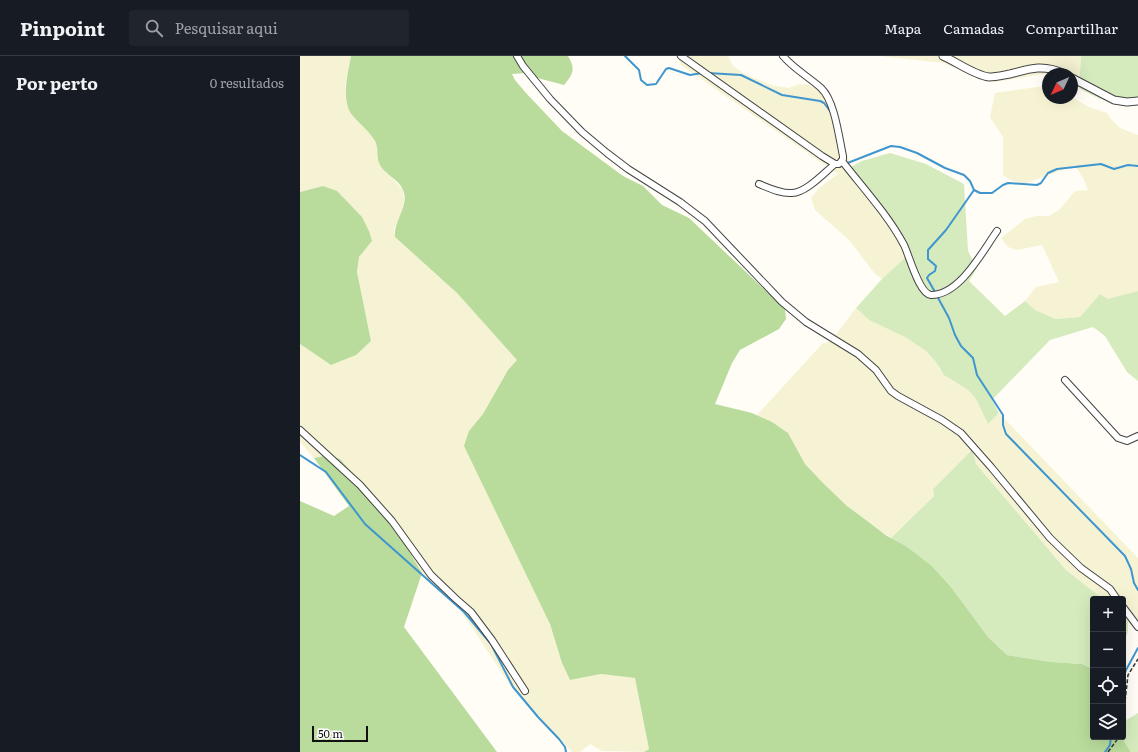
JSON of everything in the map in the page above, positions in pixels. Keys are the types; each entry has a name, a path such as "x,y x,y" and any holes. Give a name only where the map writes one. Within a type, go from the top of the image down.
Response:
{"street":[{"path":"517,56 523,66 550,99 582,132 628,169 680,202 705,221 782,302 806,322 858,354 876,370 898,396 942,420 961,434 991,467 1050,538 1081,568 1110,589 1115,596"},
{"path":"681,56 835,164"},
{"path":"783,56 788,62 822,89 828,98 836,121 843,156 842,161 895,230 909,257 920,287 927,294 931,295 951,289 970,269 997,231"},
{"path":"943,56 982,75 990,77 1005,75 1032,67 1048,68"},
{"path":"1078,81 1114,100 1138,102"},
{"path":"759,184 792,194 800,192 835,164 839,164 842,161"},
{"path":"1065,380 1118,438 1127,441 1138,436"},
{"path":"300,430 360,485 392,521 431,575 471,612 492,640 525,691"},
{"path":"1126,611 1138,627"}],"path":[{"path":"1125,704 1128,675 1138,659"},
{"path":"1108,752 1117,740"}],"shaded area":[{"path":"300,56 351,56 345,86 346,100 351,114 369,132 376,143 380,164 386,173 403,190 404,202 402,213 394,229 395,237 457,293 517,360 508,370 483,414 469,431 550,624 562,663 570,680 601,674 635,678 649,749 644,752 602,751 590,744 580,752 572,752 510,685 453,599 441,591 422,573 395,528 363,485 340,459 328,455 314,458 300,442 300,344 331,365 356,355 371,341 357,272 359,257 372,241 323,186 300,192"},
{"path":"677,56 728,56 733,66 745,74 771,85 788,88 800,84 819,89 832,106 851,167 910,253 882,279 875,274 849,240 815,210 811,198 819,188 838,174 681,65"},
{"path":"881,56 1081,56 1079,88 1078,68 1042,68 1042,74 995,82 988,81 943,63"},
{"path":"1042,86 1042,104 1078,104 1078,101 1089,107 1107,113 1120,128 1138,135 1138,291 1108,300 1100,294 1080,317 1056,319 1035,310 1025,301 1036,287 1059,282 1042,245 1017,250 1008,247 1001,238 1025,219 1036,216 1049,216 1060,209 1075,191 1088,190 1075,165 1024,184 1012,181 1003,175 1003,137 990,117 995,93"},
{"path":"856,308 869,320 907,338 926,350 940,370 950,379 968,390 976,399 988,424 999,413 1138,558 1138,631 1126,620 1126,596 1099,596 1066,570 976,464 973,452 974,449 933,489 934,496 891,538 847,506 805,464 787,433 757,415 822,344 831,341"}],"green space":[{"path":"351,56 568,56 573,68 570,78 564,85 534,77 526,73 512,74 526,93 562,131 623,176 643,186 662,205 689,218 785,309 786,319 779,329 740,350 732,363 715,404 752,413 772,422 788,433 805,464 823,483 847,506 887,536 906,546 932,566 951,587 988,637 1007,655 1051,662 1082,664 1090,668 1090,740 1123,740 1131,752 644,752 649,749 635,678 601,674 570,680 562,663 550,624 464,446 469,431 483,414 508,370 517,360 457,293 395,237 396,225 403,208 405,196 401,186 385,172 380,165 375,141 349,110 346,95"},
{"path":"1081,56 1138,56 1138,104 1107,101 1079,88"},
{"path":"890,153 926,164 964,184 968,251 977,268 969,281 1005,316 1025,301 1035,310 1056,319 1080,317 1100,294 1108,299 1138,291 1138,381 1127,372 1105,336 1093,327 1050,340 992,400 999,413 988,424 976,399 968,390 944,375 926,351 907,338 869,320 856,308 882,279 910,253 851,167 862,161"},
{"path":"323,186 337,191 362,217 372,241 359,257 357,272 371,341 356,355 331,365 300,344 300,192"},
{"path":"974,448 973,452 976,464 1066,570 1099,596 1090,596 1090,668 1082,664 1051,662 1007,655 988,637 951,587 932,566 906,546 891,538 934,496 933,489"},
{"path":"328,455 340,459 363,485 395,528 422,573 404,627 497,752 300,752 300,501 334,516 349,506 314,458"},
{"path":"1126,619 1128,621 1128,631 1126,637"},
{"path":"1138,713 1138,752 1131,752 1123,740 1126,740 1126,720"}],"waterway":[{"path":"625,56 639,70 641,80 647,85 656,84 666,69 669,68 690,75 702,73"},
{"path":"708,73 741,75 782,95 820,101 824,103 830,111"},
{"path":"845,164 891,146 900,147 917,153 945,168 964,175 970,181 974,190"},
{"path":"974,190 980,193 992,193 1008,183 1037,185 1041,183 1048,173 1057,169 1101,164 1114,169 1128,165 1138,166"},
{"path":"935,292 927,278 935,271 936,266 928,259 928,250 946,230 974,190"},
{"path":"937,296 949,318 961,346 973,358 977,375 1003,415 1003,425 1006,434 1125,556 1131,569 1134,583 1138,590"},
{"path":"300,455 326,472 365,524 464,612 491,644 513,687 559,739 565,747 566,752"},
{"path":"1126,670 1138,648"},
{"path":"1105,752 1110,745 1111,740"}]}
